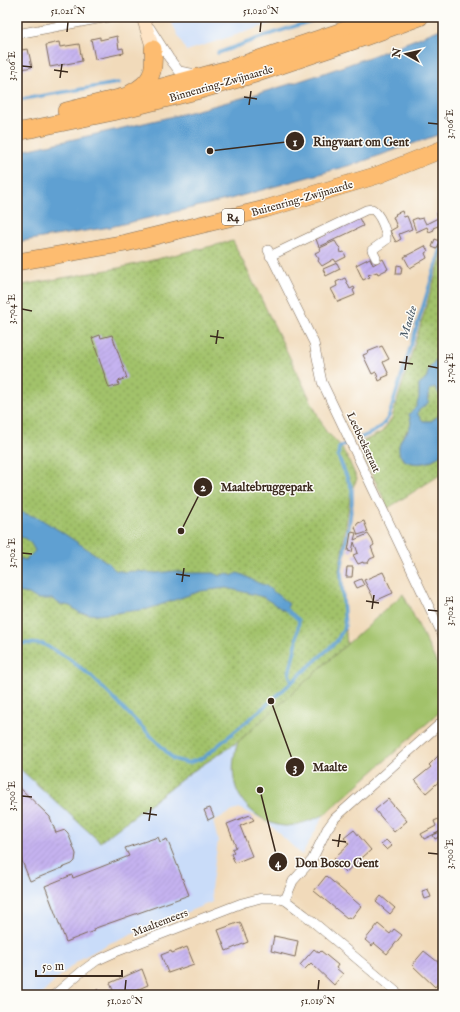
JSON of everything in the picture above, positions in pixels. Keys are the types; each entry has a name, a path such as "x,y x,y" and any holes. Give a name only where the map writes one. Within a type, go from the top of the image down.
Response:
{"highway":[{"path":"24,131 50,115 206,75 318,40 384,17"},
{"name":"Binnenring-Zwijnaarde","path":"24,131 120,110 200,90 255,74 420,17"},
{"path":"125,96 139,89 153,72 157,47"},
{"name":"Buitenring-Zwijnaarde","path":"17,262 126,243 265,209 378,175 443,150"}],"main road":[{"path":"144,20 157,47"}],"street":[{"path":"17,34 108,17"},
{"path":"157,47 179,71 206,75"},
{"name":"Leebeekstraat","path":"376,258 372,250 386,240 386,235 376,211 372,208 269,253 314,343 322,382 443,636"},
{"path":"400,995 285,900 293,881 315,857 327,829 335,818 443,721"},
{"name":"Maaltemeers","path":"54,995 80,972 96,961 118,951 242,903 261,898 285,900"}],"shaded area":[{"path":"169,17 292,17 186,51"},
{"path":"403,594 443,676 443,709 324,815 302,855 266,821 239,808 213,821 218,841 211,889 212,902 110,943 82,958 61,975 41,995 17,995 17,766 100,842 190,773 239,741"}],"green space":[{"path":"233,241 326,432 341,447 357,479 351,491 339,571 347,644 239,741 190,773 100,842 17,766 17,286 119,268"},
{"path":"443,251 443,317 440,325 438,357 429,369 426,379 419,385 419,398 416,407 409,415 411,423 400,444 402,459 412,463 424,463 430,461 435,459 443,451 443,473 388,508 358,444 382,432 392,418"},
{"path":"435,387 443,401 442,410 440,414 431,421 423,421 418,415 417,411 429,397 429,389"},
{"path":"403,594 443,676 443,709 324,815 301,823 286,826 263,819 251,810 244,802 235,784 233,764 238,742"}],"water":[{"path":"443,28 443,133 358,163 230,199 110,227 17,242 17,152 163,119 274,89 347,65"},
{"path":"443,317 443,400 435,387 430,389 428,403 418,411 418,415 423,421 431,421 443,411 443,451 428,462 411,463 402,458 399,449 400,442 411,425 409,414 416,407 419,398 419,385 426,379 429,369 438,357 439,331"},
{"path":"17,511 39,518 107,562 115,570 125,572 136,571 157,573 175,571 184,573 214,573 219,576 227,573 232,576 237,573 244,575 257,583 265,585 289,604 285,611 263,597 226,588 201,591 148,609 98,615 80,613 70,606 60,604 52,599 37,599 29,594 17,592 17,558 26,560 35,551 26,539 20,537 17,538"}],"building":[{"path":"117,36 119,49 123,48 124,53 95,59 91,39 100,37 100,40"},
{"path":"59,42 60,47 79,44 82,61 50,67 46,45"},
{"path":"18,49 28,49 32,67 22,69 21,67 17,68"},
{"path":"443,210 443,224 433,228 434,230 429,232 427,227 416,232 412,220 423,218 426,224 438,218 437,213"},
{"path":"402,211 404,217 407,216 412,229 399,234 401,239 396,242 390,231 397,227 393,217 396,215 395,214"},
{"path":"359,218 363,226 319,247 316,239"},
{"path":"435,239 440,241 437,249 432,247"},
{"path":"335,241 340,248 341,253 344,252 346,257 336,262 334,259 322,266 315,253 321,250 320,248"},
{"path":"425,246 428,251 425,253 427,258 410,268 404,257"},
{"path":"370,258 373,265 383,259 388,269 378,274 377,272 368,275 370,277 363,280 356,265"},
{"path":"337,263 340,269 326,276 323,269"},
{"path":"397,265 402,266 401,274 396,274"},
{"path":"345,278 350,289 354,287 355,289 353,290 355,295 338,302 331,289 337,286 336,282"},
{"path":"100,335 101,338 112,335 127,378 118,381 119,385 109,388 92,338"},
{"path":"382,346 389,359 383,362 389,375 379,381 376,372 372,374 363,355"},
{"path":"364,521 368,532 358,535 355,527 358,523"},
{"path":"351,532 356,533 354,540 368,534 372,540 374,545 371,547 375,557 370,559 368,563 363,562 358,564 353,555 358,553 354,542 352,552 348,551"},
{"path":"347,567 353,567 352,577 346,577"},
{"path":"383,572 393,593 375,601 364,580"},
{"path":"361,579 364,585 357,588 354,582"},
{"path":"439,755 443,759 443,778 426,793 415,780 431,767 429,765"},
{"path":"17,785 50,817 56,833 65,830 68,833 76,854 75,861 72,864 30,881 20,856 17,857"},
{"path":"388,799 407,821 394,832 375,810"},
{"path":"210,808 214,817 208,820 204,810"},
{"path":"250,815 254,820 240,826 252,856 235,863 231,854 234,852 232,849 236,847 227,824"},
{"path":"443,817 443,830 424,839 421,834 436,826 434,821"},
{"path":"354,830 371,850 346,872 334,858 349,844 344,838"},
{"path":"443,831 443,835 435,839 433,835"},
{"path":"158,837 160,842 167,839 189,895 93,929 94,931 66,942 45,886 72,875 73,878 129,856 125,848"},
{"path":"386,840 392,846 387,850 381,844"},
{"path":"326,876 361,906 351,919 349,917 347,918 314,891"},
{"path":"428,889 431,897 425,899 422,891"},
{"path":"381,896 395,908 390,914 376,902"},
{"path":"240,922 248,942 226,951 218,930"},
{"path":"378,924 390,934 394,929 402,935 387,954 374,943 372,946 365,940"},
{"path":"274,936 298,941 295,957 271,951"},
{"path":"187,947 194,964 168,973 161,955 171,951 172,953"},
{"path":"314,949 319,953 321,951 338,965 336,968 343,974 334,985 311,963 305,969 300,965"},
{"path":"424,951 443,966 443,978 435,987 412,965"},
{"path":"142,969 148,985 125,995 124,991 115,995 110,983"},
{"path":"98,989 103,995 91,995"}],"waterway":[{"path":"218,53 323,17"},
{"path":"17,100 118,83"},
{"name":"Maalte","path":"358,439 380,428 389,416 443,242"},
{"name":"Maalte","path":"17,643 43,644 68,658 91,676 173,759 188,763 203,758 271,701 336,642 345,627 341,570 352,502 352,489 338,456 339,448 345,444"},
{"path":"286,609 299,620 296,645 289,674 292,682"}],"place":[{"name":"Ringvaart om Gent","path":"210,151"},
{"name":"Maaltebruggepark","path":"181,531"},
{"name":"Maalte","path":"271,701"},
{"name":"Don Bosco Gent","path":"260,790"}]}
